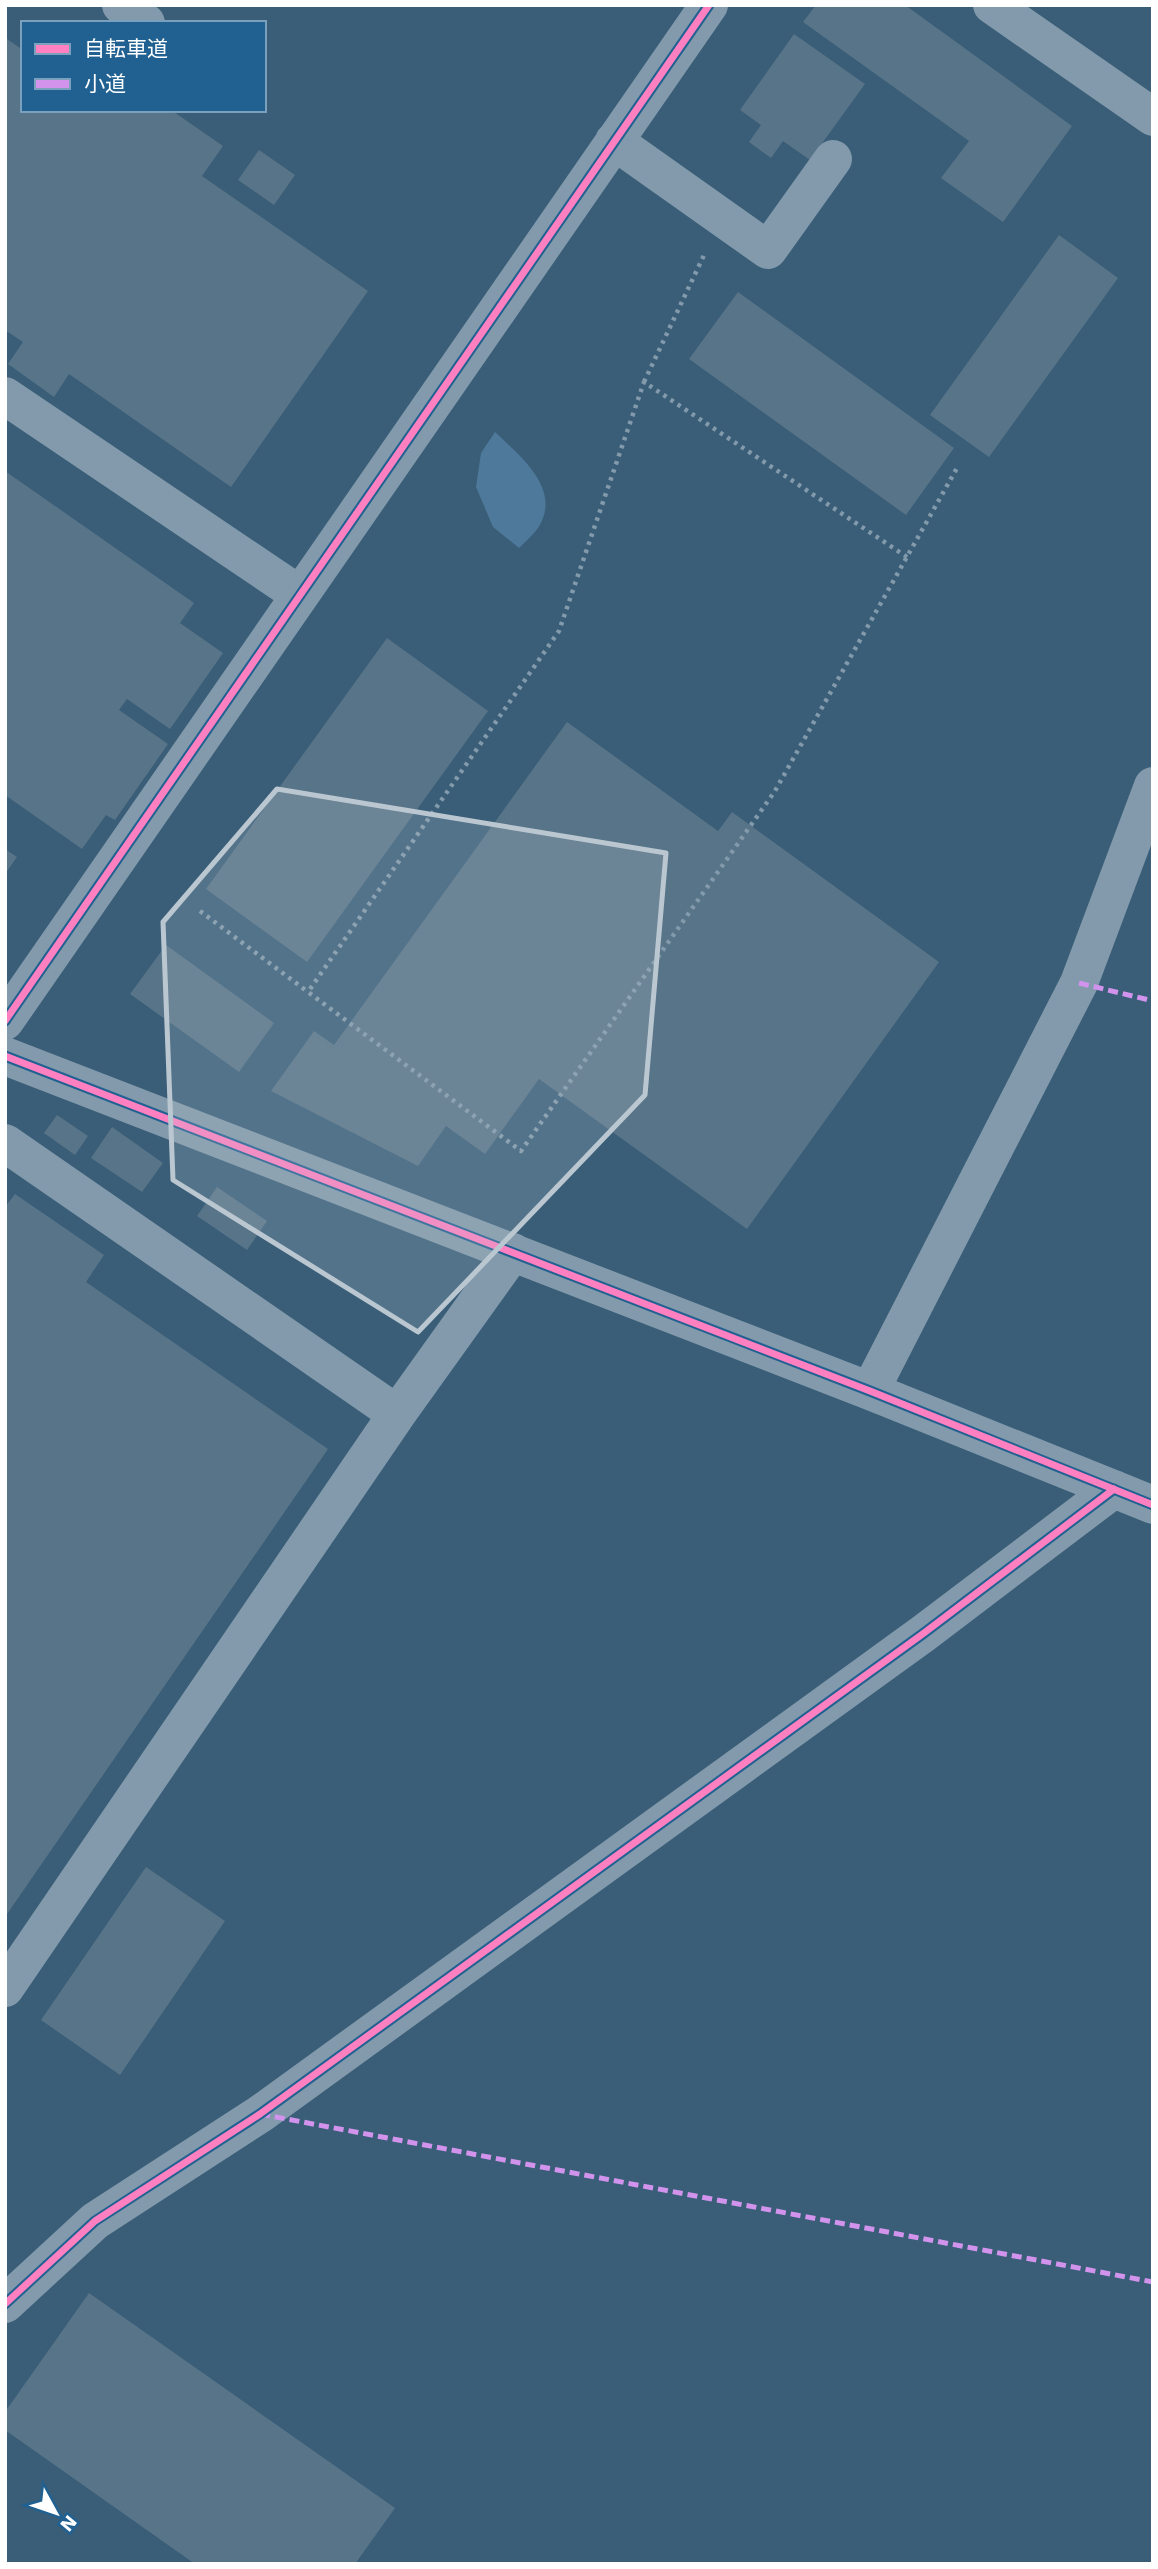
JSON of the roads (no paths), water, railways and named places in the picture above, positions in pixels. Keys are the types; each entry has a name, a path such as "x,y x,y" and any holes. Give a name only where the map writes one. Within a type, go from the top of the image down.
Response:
{"street":[{"path":"121,5 143,21"},
{"path":"5,1021 709,5"},
{"path":"992,5 1153,117"},
{"path":"614,141 768,250 833,159"},
{"path":"5,396 300,595"},
{"path":"870,1391 1079,983 1153,786"},
{"path":"5,1056 870,1391 1153,1505"},
{"path":"5,1143 397,1415"},
{"path":"5,1988 397,1415 513,1252"},
{"path":"5,2304 95,2221 260,2114 924,1633 1114,1489"}],"water":[{"path":"495,432 535,474 545,500 544,514 538,528 519,548 493,527 476,487 481,453"}]}
